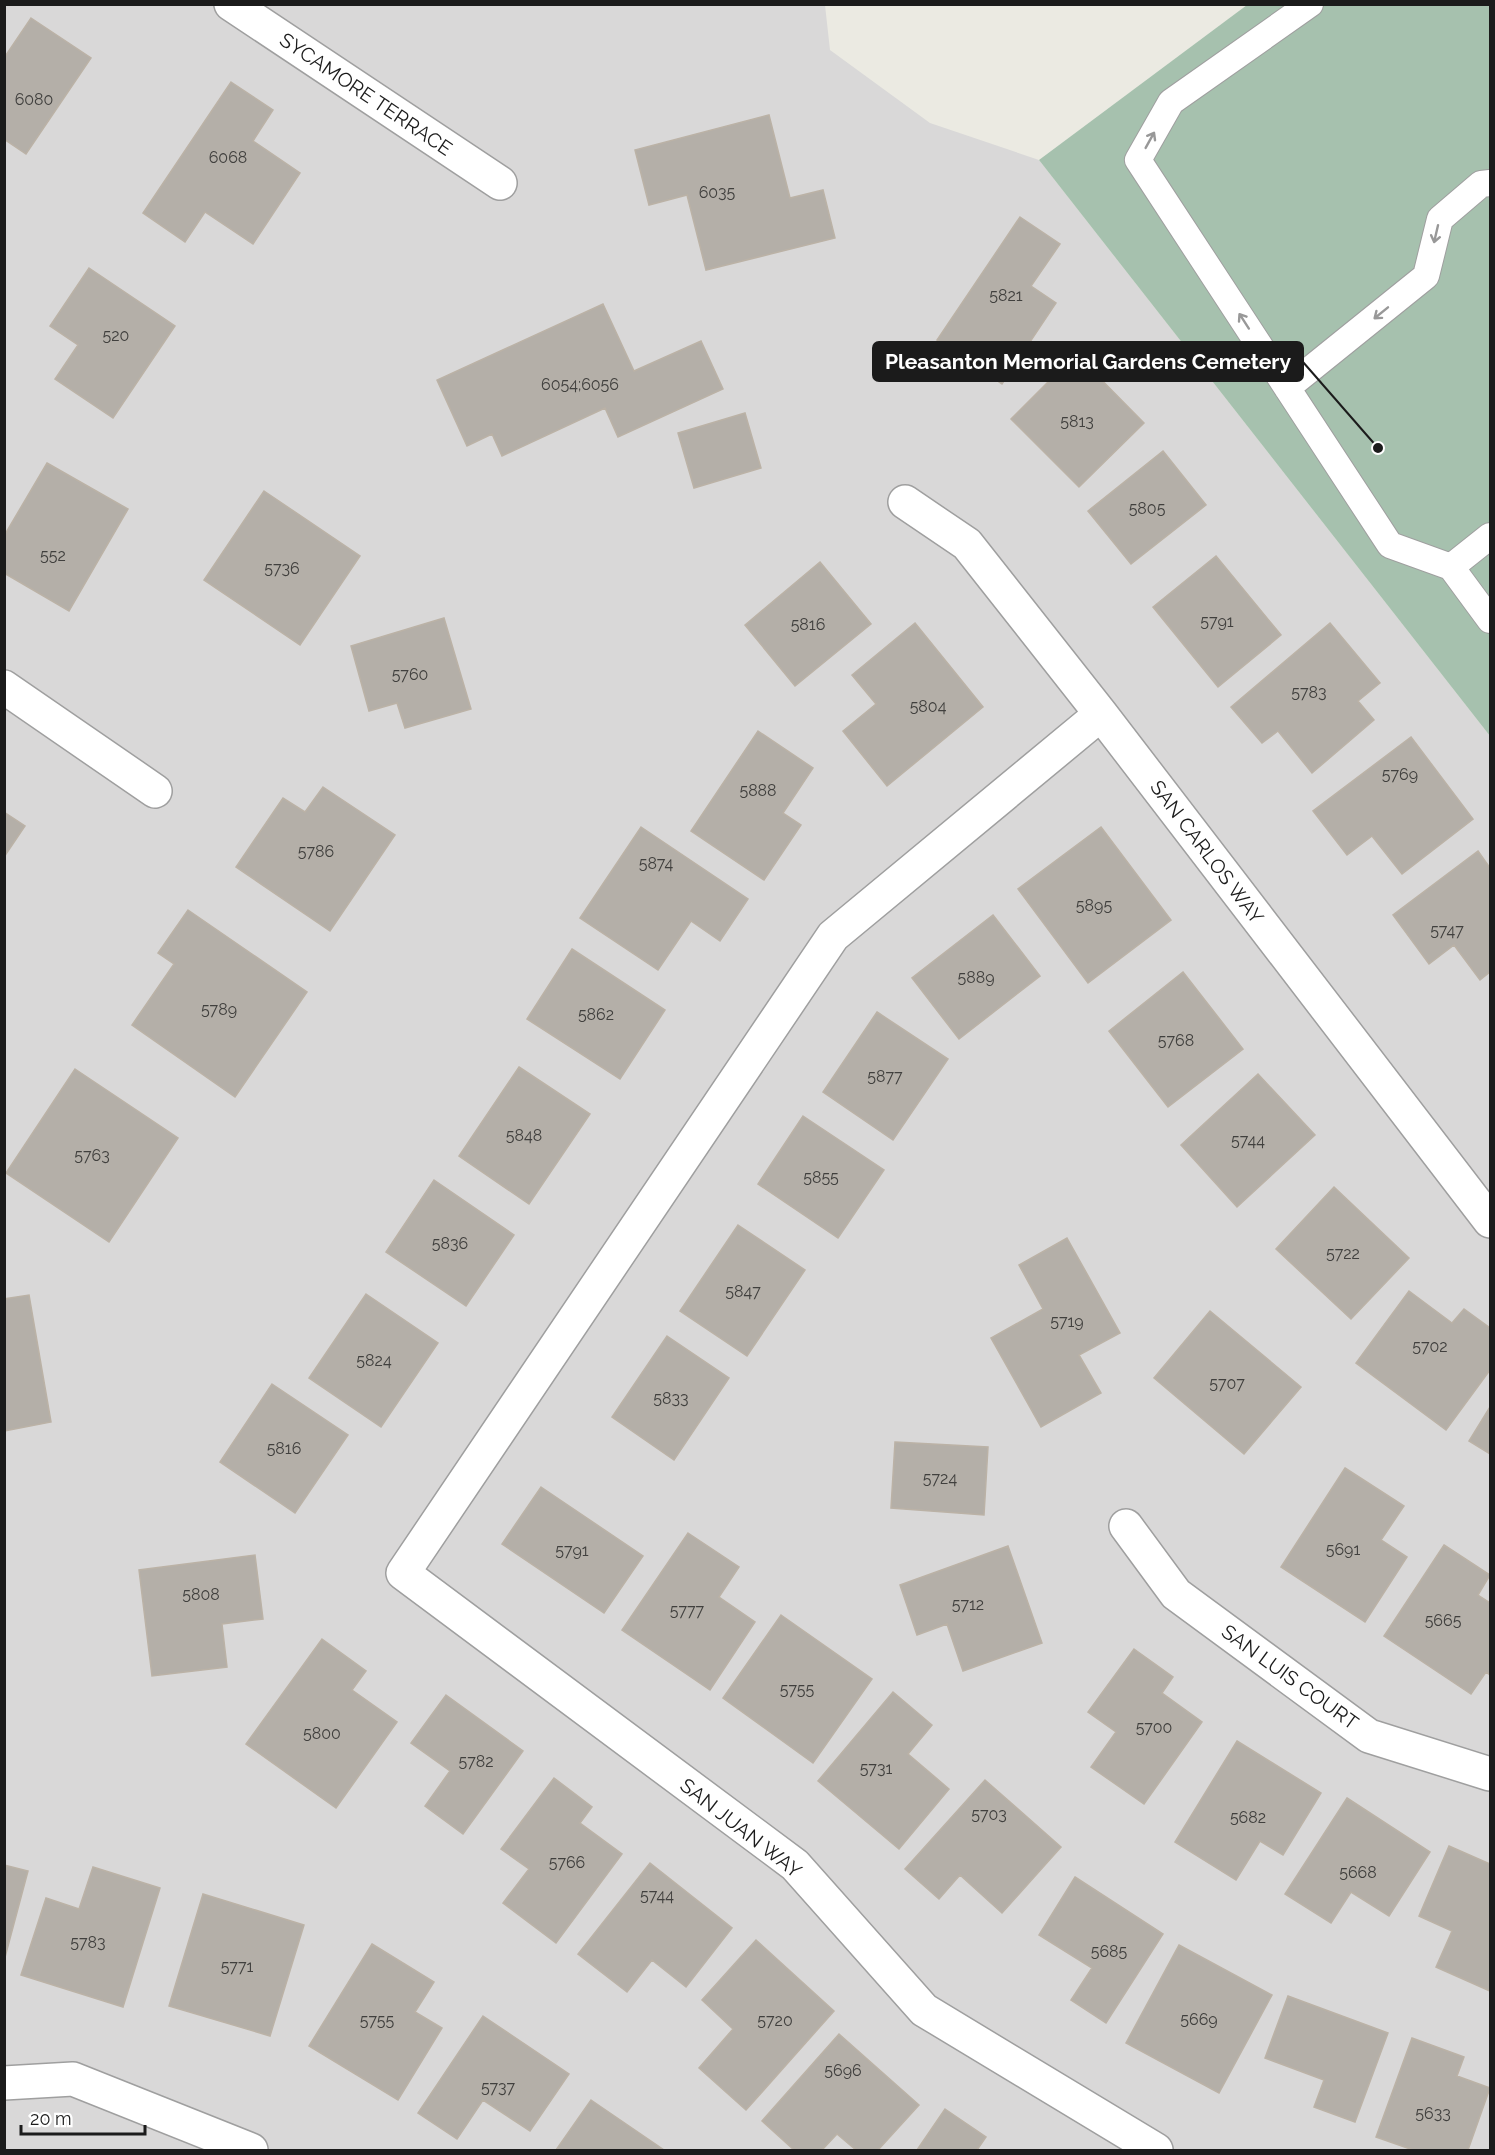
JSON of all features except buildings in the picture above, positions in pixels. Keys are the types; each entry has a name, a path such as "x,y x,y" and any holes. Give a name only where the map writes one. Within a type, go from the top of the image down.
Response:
{"street":[{"name":"SYCAMORE TERRACE","path":"231,4 500,183"},
{"name":"SAN CARLOS WAY","path":"905,502 967,544 1101,714 1491,1221"},
{"path":"4,687 154,791"},
{"name":"SAN JUAN WAY","path":"1101,714 833,936 404,1573 795,1865 924,2010 1156,2151"},
{"name":"SAN LUIS COURT","path":"1126,1526 1176,1594 1369,1736 1491,1774"},
{"path":"4,2083 73,2079 251,2151"}],"lane":[{"path":"1310,4 1171,102 1138,160 1390,545 1451,567 1491,620"},
{"path":"1287,388 1426,276 1440,219 1481,184 1491,183"},
{"path":"1451,567 1491,537"}],"shaded area":[{"path":"5,5 825,5 830,50 930,123 1039,160 1490,736 1490,2150 5,2150"}],"green space":[{"path":"1247,5 1490,5 1490,736 1039,160"}],"place":[{"name":"Pleasanton Memorial Gardens Cemetery","path":"1378,448"}]}
